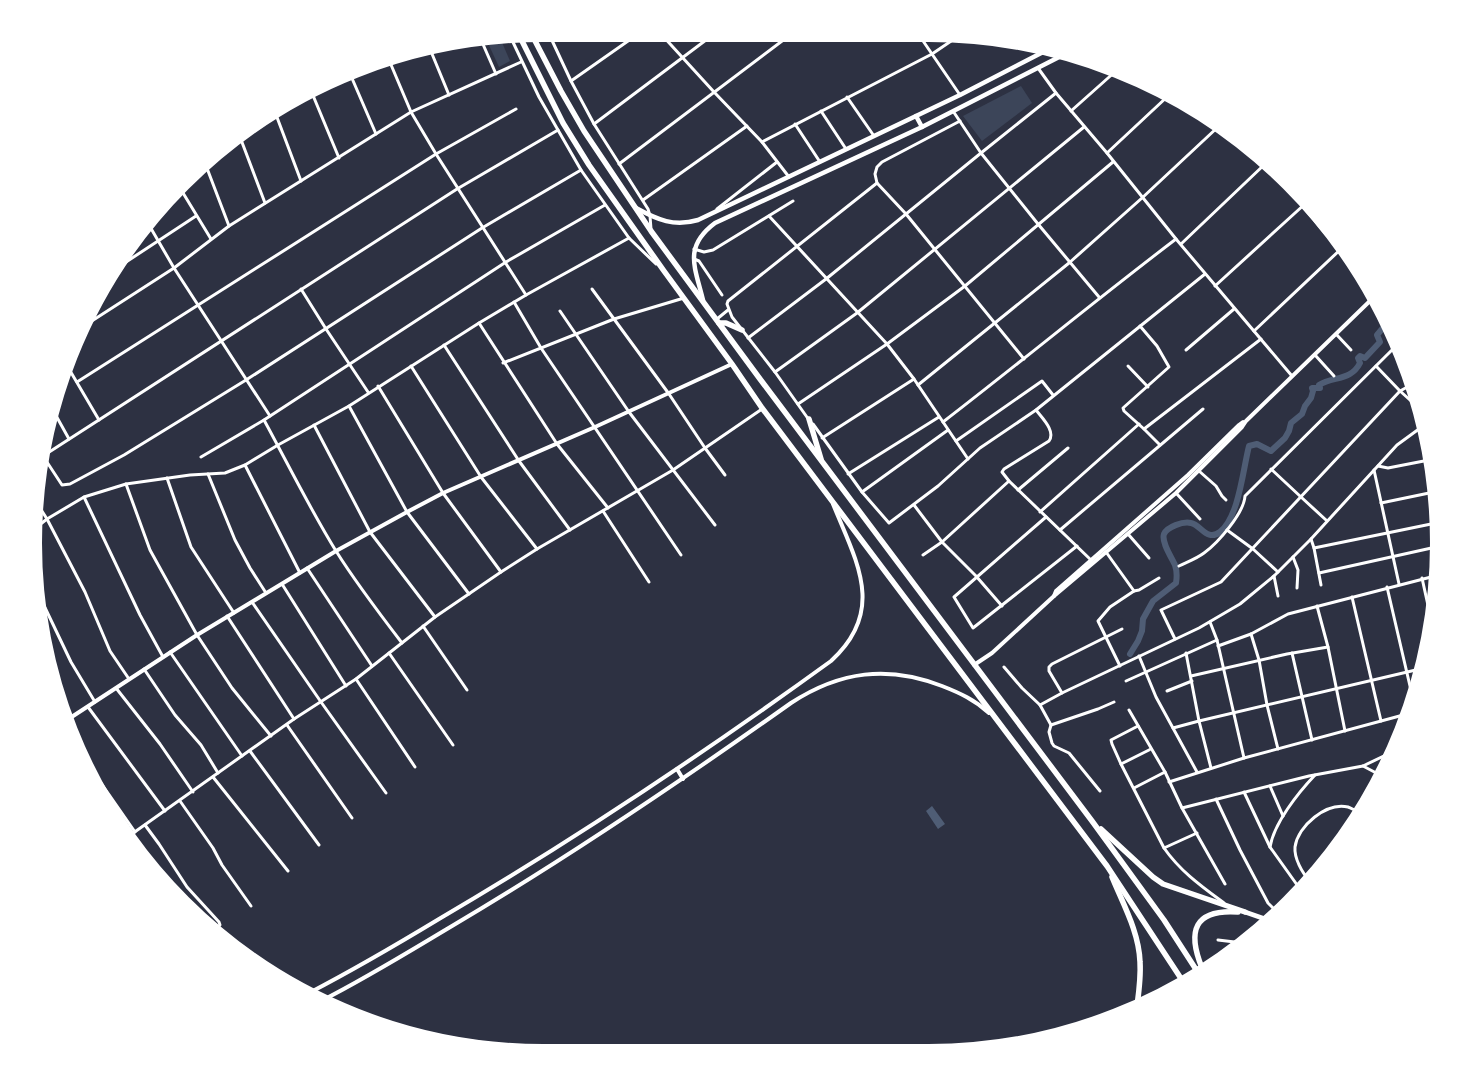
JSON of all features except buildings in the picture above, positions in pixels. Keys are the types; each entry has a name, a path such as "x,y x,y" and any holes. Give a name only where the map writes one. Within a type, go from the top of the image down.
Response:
{"highway":[{"path":"535,41 584,131 652,231 822,463 1092,821 1164,920 1195,968"},
{"path":"522,42 563,123 589,165 762,408 830,496 940,646 1107,866 1181,978"},
{"path":"718,321 742,330"},
{"path":"809,419 822,463"},
{"path":"1092,821 1153,877 1163,884 1245,912"},
{"path":"1107,866 1133,928 1138,948 1140,970 1138,999"},
{"path":"1201,965 1195,944 1195,932 1201,920 1207,915 1224,911 1245,912"}],"main road":[{"path":"636,208 650,216 666,222 684,223 698,220 960,95 1040,54"},
{"path":"703,300 694,259 694,249 698,239 704,231 715,223 922,127 1058,58"},
{"path":"916,116 922,127"},
{"path":"1245,912 1262,918"}],"street":[{"path":"552,41 594,124 643,200 650,216 652,231"},
{"path":"571,81 628,41"},
{"path":"667,41 762,142 788,177"},
{"path":"594,124 705,41"},
{"path":"619,164 782,41"},
{"path":"923,41 960,95"},
{"path":"513,42 521,62 581,170 629,238 664,271"},
{"path":"762,142 932,54 950,42"},
{"path":"483,44 496,74"},
{"path":"432,54 449,95"},
{"path":"94,320 174,268 229,226 411,112 521,62"},
{"path":"391,65 411,112 457,189 506,262 526,295"},
{"path":"1038,68 1056,93 1107,153 1204,274 1292,376"},
{"path":"1072,111 1110,75"},
{"path":"352,79 376,134"},
{"path":"748,338 826,279 1056,93"},
{"path":"314,97 339,158"},
{"path":"847,97 874,136"},
{"path":"1107,153 1164,100"},
{"path":"77,382 436,154 516,109"},
{"path":"821,111 846,150"},
{"path":"953,111 981,153 1099,297"},
{"path":"277,118 301,181"},
{"path":"960,121 882,162 876,167 875,174 877,183 906,214 1024,359"},
{"path":"795,124 820,162"},
{"path":"643,200 747,126"},
{"path":"775,372 857,313 1084,127"},
{"path":"50,452 457,189 558,130"},
{"path":"918,385 1069,262 1142,198 1214,130"},
{"path":"242,142 265,203"},
{"path":"711,214 777,162"},
{"path":"798,404 887,344 965,286 1113,162"},
{"path":"1180,244 1261,167"},
{"path":"208,170 229,226"},
{"path":"48,463 62,485 70,484 124,455 246,380 482,228 581,170"},
{"path":"877,183 797,248 728,301 727,304 728,310 732,316 775,372 848,474 889,523 938,486 980,448 1036,410 1204,274"},
{"path":"183,193 210,239"},
{"path":"694,249 704,252 713,250 793,201"},
{"path":"202,457 264,420 506,262 605,205"},
{"path":"1215,286 1301,207"},
{"path":"129,260 196,216"},
{"path":"769,216 887,344 914,379 968,459"},
{"path":"151,229 220,341 270,416"},
{"path":"42,523 84,497 126,484 167,478 225,473 245,465 349,406 368,392 514,302 629,238"},
{"path":"943,422 1024,359 1099,297 1176,239"},
{"path":"1254,331 1338,253"},
{"path":"694,259 699,261 722,295"},
{"path":"301,289 368,392"},
{"path":"592,289 669,394 725,475"},
{"path":"504,363 614,319 684,298"},
{"path":"514,302 541,348 681,555"},
{"path":"1054,596 1056,591 1091,560 1151,510 1176,493 1242,427 1246,421 1369,302"},
{"path":"1186,350 1234,309"},
{"path":"718,321 728,310"},
{"path":"560,311 629,412 715,525"},
{"path":"479,323 557,444 608,508"},
{"path":"1140,326 1156,346 1169,367 1123,408 1124,411 1144,428 1160,445"},
{"path":"1336,334 1351,350"},
{"path":"1144,428 1261,339"},
{"path":"444,345 519,461 570,530"},
{"path":"1178,566 1205,553 1227,530 1241,510 1244,504 1245,496 1392,350"},
{"path":"1314,354 1334,376"},
{"path":"72,717 163,656 227,616 336,551 406,512 443,493 595,428 732,364"},
{"path":"410,366 481,477 537,549"},
{"path":"1128,366 1148,387"},
{"path":"1376,366 1410,400"},
{"path":"71,373 99,420"},
{"path":"822,438 914,379"},
{"path":"956,441 1042,381 1054,395"},
{"path":"378,386 443,493 502,572"},
{"path":"1175,639 1161,610 1221,582 1400,391 1406,388"},
{"path":"349,406 406,512 469,594"},
{"path":"106,791 135,832 294,719 356,679 423,626 469,594 537,549 673,470 762,408"},
{"path":"1060,530 1203,409"},
{"path":"1036,410 1051,431 1051,438 1049,441 1004,469 1002,472 1040,512 1091,560"},
{"path":"57,417 69,439"},
{"path":"848,474 939,417"},
{"path":"264,420 305,498 336,551 360,588 402,643"},
{"path":"974,665 992,653 1054,596 1128,534 1239,425 1246,421"},
{"path":"1040,512 1138,424"},
{"path":"314,425 370,532 435,617"},
{"path":"862,492 948,430"},
{"path":"1040,705 1210,622 1240,604 1274,576 1311,539 1326,520 1397,444 1418,430"},
{"path":"1018,490 1068,448"},
{"path":"1378,466 1388,468 1424,461"},
{"path":"245,465 300,572"},
{"path":"1271,469 1326,520"},
{"path":"1374,470 1399,584"},
{"path":"1199,471 1216,486 1226,500"},
{"path":"208,474 235,540 266,593"},
{"path":"167,478 191,547 234,613"},
{"path":"923,555 942,542 1009,481"},
{"path":"126,484 150,550 197,635 232,688 271,736"},
{"path":"1176,493 1200,519"},
{"path":"1381,503 1428,493"},
{"path":"315,990 509,878 634,798 831,661 848,643 854,633 860,616 863,598 857,564 830,496"},
{"path":"84,497 140,615 163,656"},
{"path":"914,505 942,542 976,576 1002,606"},
{"path":"42,511 85,592 110,650 128,679"},
{"path":"603,511 649,582"},
{"path":"1046,517 976,576 954,597 973,628 1077,546"},
{"path":"1314,548 1430,524"},
{"path":"1227,530 1253,549 1278,572"},
{"path":"1128,534 1149,558"},
{"path":"1311,539 1321,585"},
{"path":"1319,574 1431,548"},
{"path":"1106,552 1134,591"},
{"path":"1293,557 1298,570 1296,588"},
{"path":"307,568 372,666"},
{"path":"1274,576 1278,596"},
{"path":"1218,646 1250,634 1288,614 1430,577"},
{"path":"1120,666 1106,636 1098,623 1099,619 1110,607 1134,591 1139,590 1159,578"},
{"path":"1422,578 1428,601"},
{"path":"282,584 346,686"},
{"path":"1387,587 1410,685"},
{"path":"1352,597 1381,721"},
{"path":"252,602 386,794"},
{"path":"1316,606 1328,647 1346,731"},
{"path":"45,607 72,662 95,702"},
{"path":"227,616 294,719"},
{"path":"1210,622 1217,640 1244,758"},
{"path":"423,626 467,690"},
{"path":"1062,693 1049,671 1049,667 1052,664 1122,629"},
{"path":"1250,634 1259,660 1267,705 1278,749"},
{"path":"1126,681 1217,640"},
{"path":"1191,676 1292,653 1328,647"},
{"path":"170,652 242,756"},
{"path":"389,653 453,745"},
{"path":"1186,653 1199,721 1211,768"},
{"path":"1292,653 1312,740"},
{"path":"1139,656 1156,697 1197,772"},
{"path":"1004,667 1022,688 1040,705 1051,725 1049,732 1054,746 1069,753 1100,791"},
{"path":"144,669 175,715 201,745 218,773"},
{"path":"1173,728 1415,670"},
{"path":"329,997 354,984 515,888 640,808 816,688 844,678 858,675 887,673 916,677 960,692 975,701 1001,725"},
{"path":"356,679 415,767"},
{"path":"1167,691 1192,681"},
{"path":"116,688 160,744 193,792"},
{"path":"1051,725 1114,702"},
{"path":"88,707 165,811"},
{"path":"1129,710 1165,772 1182,808 1225,884"},
{"path":"1170,782 1244,758 1400,716"},
{"path":"287,725 352,818"},
{"path":"1138,726 1111,740 1121,764 1164,848 1188,876 1229,907"},
{"path":"1121,764 1151,749"},
{"path":"250,751 319,845"},
{"path":"1182,808 1315,775 1363,766 1383,756"},
{"path":"1363,766 1375,772"},
{"path":"677,769 683,779"},
{"path":"1134,788 1165,772"},
{"path":"1270,847 1271,841 1284,816 1300,791 1315,775"},
{"path":"212,777 288,871"},
{"path":"1270,786 1284,816"},
{"path":"1244,792 1270,847 1297,884"},
{"path":"1216,799 1240,850 1268,903 1273,908"},
{"path":"180,801 251,906"},
{"path":"1305,875 1300,866 1295,849 1296,840 1307,824 1326,810 1336,807 1347,807 1354,810"},
{"path":"145,826 159,844 187,887 219,922 219,926"},
{"path":"1164,848 1197,833"},
{"path":"1218,940 1235,941"}],"shaded area":[{"path":"502,43 510,61 499,67 488,44"},
{"path":"1021,86 1032,103 982,141 963,116"},
{"path":"932,806 945,824 938,829 926,811"}],"waterway":[{"path":"1130,654 1138,641 1142,631 1143,619 1153,601 1176,583 1176,567 1167,550 1163,537 1166,531 1176,525 1191,523 1195,524 1204,532 1211,535 1215,535 1220,532 1232,515 1236,504 1249,446 1257,444 1271,451 1285,438 1291,423 1302,414 1305,406 1311,398 1313,391 1312,388 1320,388 1319,385 1324,382 1352,373 1360,363 1358,358 1360,356 1365,358 1380,342 1377,335 1383,329"}]}
